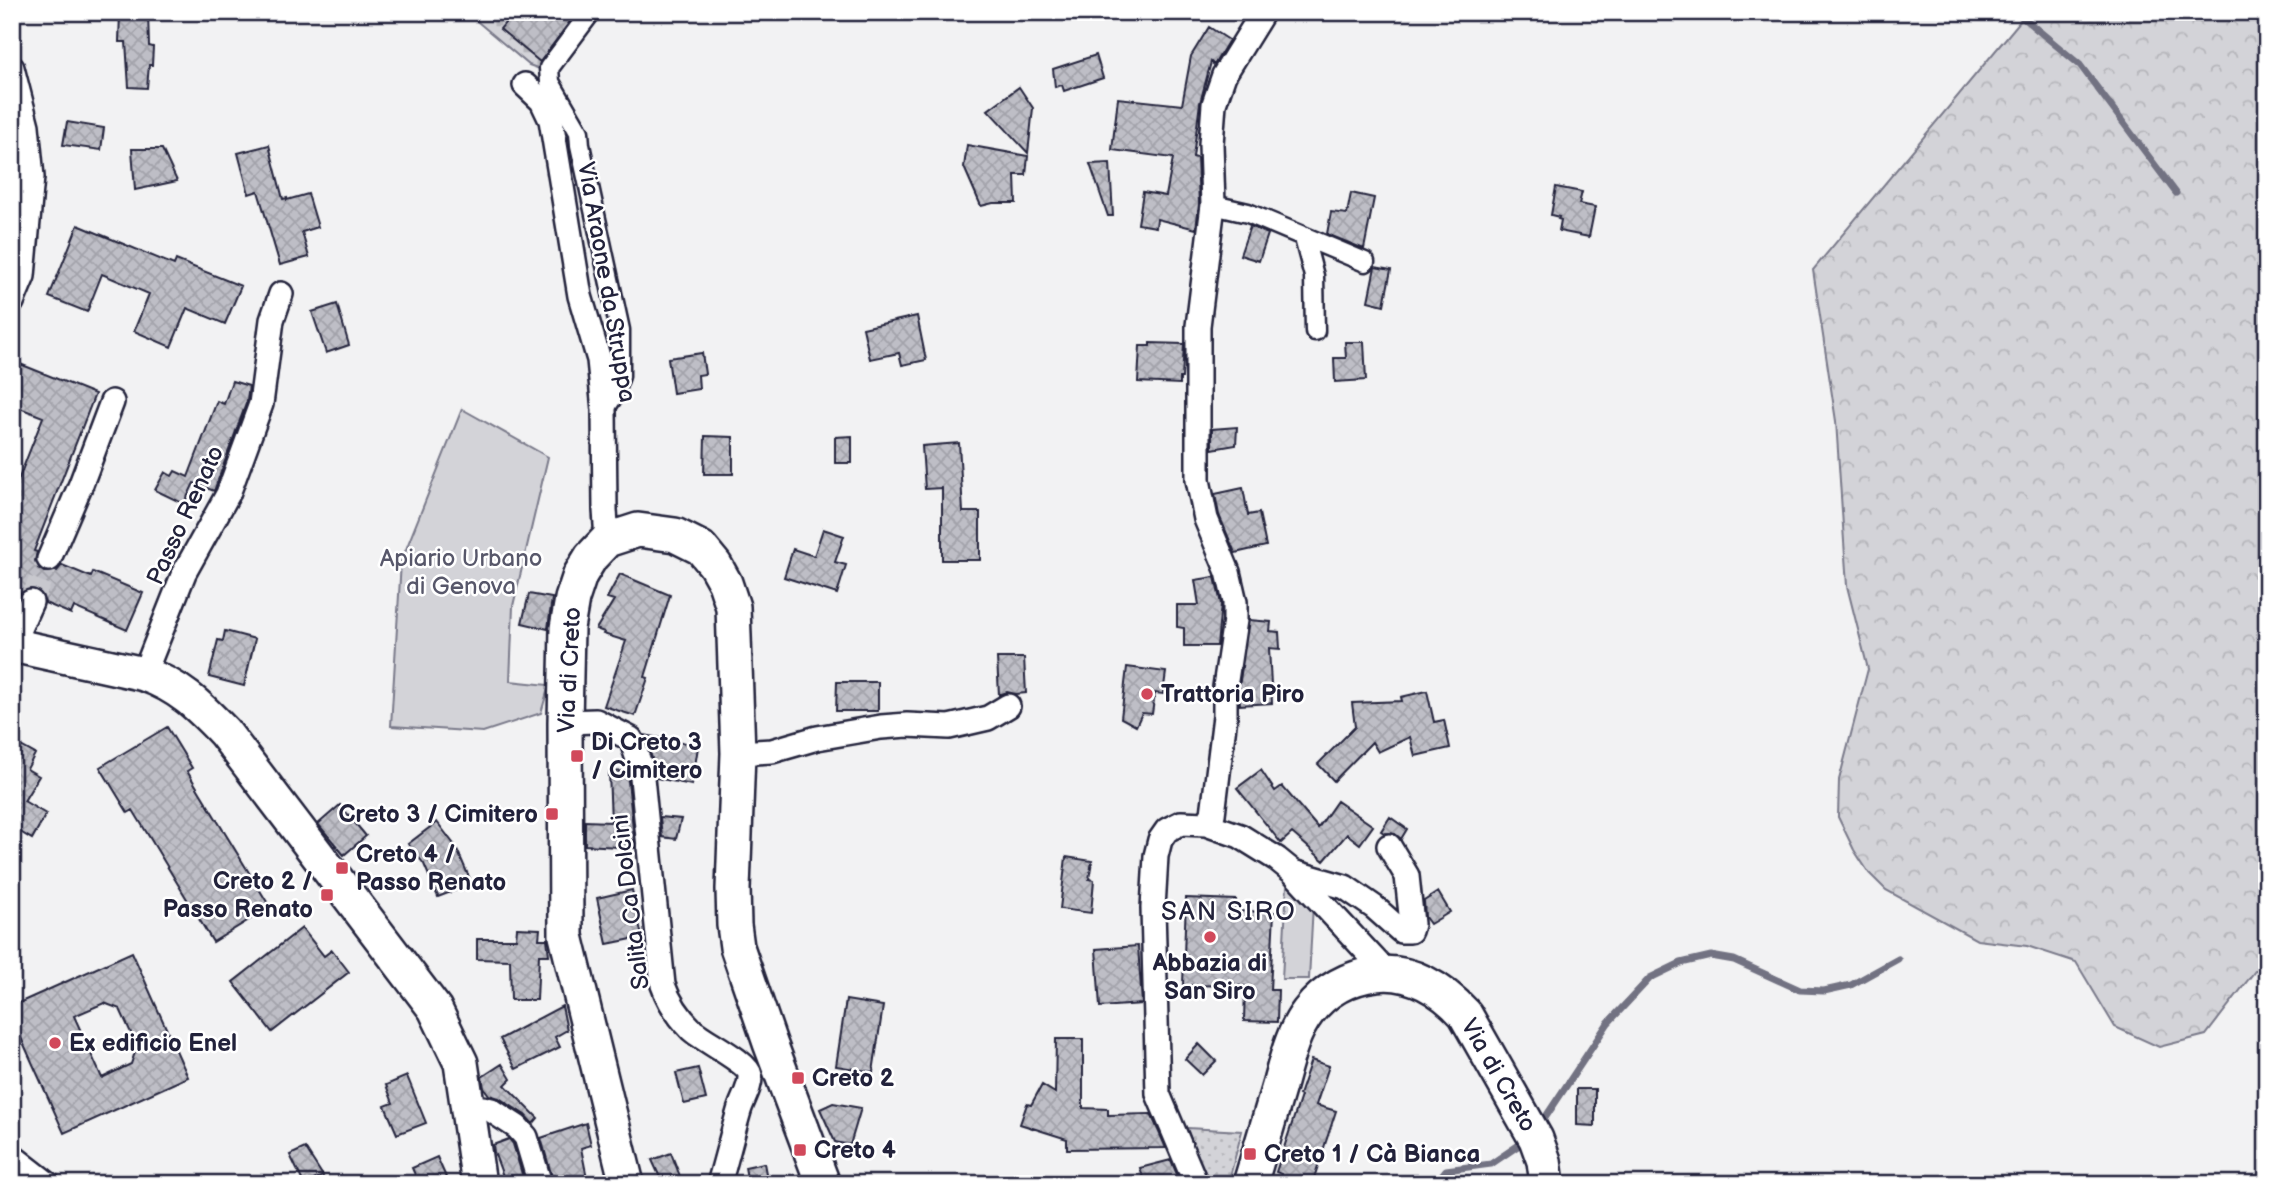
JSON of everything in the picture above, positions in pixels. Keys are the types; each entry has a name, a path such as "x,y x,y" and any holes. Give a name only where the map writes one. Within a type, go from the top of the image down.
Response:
{"main road":[{"path":"607,540 638,530 675,535 701,548 725,583 733,607 736,634 738,754 733,889 737,947 823,1184"},
{"name":"Via di Creto","path":"607,540 591,557 580,575 567,628 580,722 566,936 627,1184"},
{"path":"12,644 164,681 195,701 224,732 435,1009 461,1063 479,1184"},
{"name":"Via di Creto","path":"1250,1184 1289,1051 1308,1011 1345,981 1386,972 1419,980 1452,999 1465,1014 1536,1139 1544,1161 1547,1184"}],"street":[{"path":"591,12 549,68 548,75 579,132 620,330 620,376 612,398 604,410"},
{"path":"1206,824 1213,814 1235,602 1228,572 1206,519 1198,480 1198,326 1213,205 1211,144 1214,104 1224,75 1263,12"},
{"path":"12,68 27,126 32,177 23,276 12,302"},
{"name":"Via Araone da Struppa","path":"525,85 542,101 551,120 580,296 599,360 604,410 607,540"},
{"path":"1213,205 1248,213 1365,262"},
{"path":"1304,238 1314,275 1315,331"},
{"name":"Passo Renato","path":"144,674 184,573 228,494 261,404 272,320 281,294"},
{"path":"49,559 112,402"},
{"path":"12,644 31,602"},
{"path":"738,754 772,751 817,738 881,727 949,727 988,718 1008,706"},
{"name":"Salita Ca Dolcini","path":"580,722 631,739 641,768 659,955 667,997 691,1029 744,1064 750,1073 719,1184"},
{"path":"1196,1184 1158,1094 1153,908 1156,856 1160,840 1167,830 1181,823 1206,824 1240,836 1278,859 1386,972"},
{"path":"1293,872 1345,887 1374,907 1401,931 1410,931 1407,876 1389,846"},
{"path":"468,1109 491,1110 517,1127 526,1138 540,1184"},
{"path":"12,1156 48,1184"}],"green space":[{"path":"466,12 580,12 540,69 529,65"},
{"path":"2068,12 2267,12 2267,968 2255,971 2206,1035 2159,1047 2115,1027 2076,962 2027,946 1977,940 1886,890 1869,873 1838,817 1839,780 1868,669 1847,586 1836,421 1813,270 2021,20"},
{"name":"Apiario Urbano di Genova","path":"462,409 548,457 513,606 510,681 549,685 541,713 483,732 391,726 401,562"},
{"path":"1287,885 1313,904 1309,979 1282,979"},
{"path":"1187,1128 1242,1131 1228,1184 1205,1184"}],"building":[{"path":"120,12 148,12 149,46 153,47 147,88 129,87 126,42 119,42"},
{"path":"514,12 577,12 540,62 500,29"},
{"path":"1209,27 1229,40 1214,65 1211,62 1200,103 1193,157 1197,158 1199,204 1196,229 1157,219 1156,227 1138,224 1143,192 1166,196 1173,158 1112,150 1118,98 1182,105 1191,56"},
{"path":"1096,55 1103,78 1064,91 1062,85 1055,87 1053,69"},
{"path":"1019,87 1033,108 1028,153 988,110"},
{"path":"67,122 104,128 101,150 63,145"},
{"path":"269,145 283,199 308,194 318,227 302,232 309,257 280,265 258,191 249,194 238,153"},
{"path":"967,145 1028,156 1026,175 1015,175 1016,203 981,206 964,167"},
{"path":"132,149 162,149 177,181 135,190"},
{"path":"1110,163 1113,216 1108,216 1090,164"},
{"path":"1556,187 1582,192 1579,204 1595,207 1589,237 1559,231 1561,220 1551,215"},
{"path":"1351,193 1374,198 1364,249 1327,234 1331,212 1347,214"},
{"path":"78,225 174,265 176,260 241,286 225,324 187,308 171,347 134,331 149,294 102,274 87,312 49,297"},
{"path":"1250,226 1268,234 1259,261 1240,255"},
{"path":"1375,267 1391,270 1384,305 1368,301"},
{"path":"337,304 349,345 326,353 312,312"},
{"path":"917,316 926,360 902,365 899,353 870,359 863,328"},
{"path":"1345,342 1364,342 1366,380 1335,382 1334,358 1346,358"},
{"path":"1150,343 1184,344 1180,384 1138,382 1140,346 1150,346"},
{"path":"702,353 705,374 698,375 699,389 673,393 668,358"},
{"path":"20,364 95,394 34,551 37,552 35,561 38,568 44,572 57,571 62,565 91,577 93,572 143,593 127,630 74,607 71,614 45,603 43,594 36,589 29,588 21,593 12,590 12,496 43,417 12,405 12,385"},
{"path":"232,381 249,386 247,401 214,491 194,483 184,504 155,490 165,472 172,476 175,471 188,477 217,401 224,404"},
{"path":"1237,427 1236,445 1212,449 1212,429"},
{"path":"705,436 733,437 733,474 704,474"},
{"path":"852,436 852,463 835,463 835,437"},
{"path":"959,443 963,512 980,512 980,560 942,560 942,488 925,489 922,446"},
{"path":"1243,488 1248,515 1259,513 1266,546 1235,553 1219,515 1215,494"},
{"path":"823,529 844,536 835,562 846,565 837,594 784,577 793,549 814,556"},
{"path":"620,574 670,595 635,716 604,706 626,641 596,629 614,600 607,598"},
{"path":"1215,577 1221,604 1217,646 1184,646 1184,628 1177,627 1177,605 1199,605 1195,580"},
{"path":"529,594 552,598 548,629 522,623"},
{"path":"1249,620 1271,622 1270,631 1279,632 1280,649 1269,648 1272,703 1240,705 1239,687"},
{"path":"225,631 255,639 244,686 209,677 218,640 223,641"},
{"path":"997,658 1024,658 1026,693 1007,692 999,695"},
{"path":"1127,667 1166,672 1163,694 1155,693 1152,714 1142,713 1136,726 1121,718"},
{"path":"837,682 878,682 878,711 836,711"},
{"path":"1427,691 1434,722 1444,720 1450,748 1415,756 1410,737 1378,752 1372,742 1334,781 1318,764 1355,727 1352,703 1402,701 1401,697"},
{"path":"167,727 192,768 187,771 270,907 213,942 133,810 128,813 100,767"},
{"path":"644,735 698,747 692,785 656,778"},
{"path":"12,741 35,754 27,769 39,776 24,801 46,814 32,839 12,827"},
{"path":"1261,770 1275,791 1282,786 1318,828 1337,801 1373,826 1360,844 1347,834 1324,861 1292,833 1281,843 1237,788"},
{"path":"627,771 635,848 585,845 585,821 611,822 609,772"},
{"path":"340,805 366,836 344,855 318,824"},
{"path":"660,817 681,819 676,839 662,837"},
{"path":"1390,817 1407,829 1401,839 1395,834 1381,831"},
{"path":"437,822 456,847 472,884 438,897 424,864 408,844"},
{"path":"1066,857 1092,861 1089,879 1094,880 1091,913 1060,909"},
{"path":"632,890 642,937 607,944 597,898"},
{"path":"1438,892 1450,912 1430,924 1425,917 1424,901"},
{"path":"1186,898 1236,900 1235,911 1274,912 1270,990 1278,990 1277,1022 1244,1021 1245,986 1183,985"},
{"path":"302,928 324,956 332,950 349,972 272,1032 233,982"},
{"path":"517,928 540,929 539,939 547,939 549,955 539,955 537,1000 511,1000 510,960 477,959 477,939 516,939"},
{"path":"1138,946 1142,1004 1100,1007 1096,949"},
{"name":"Ex edificio Enel","path":"132,952 188,1077 64,1133 12,1018 12,1006","holes":["104,1003 120,1009 137,1046 131,1064 102,1078 74,1016"]},
{"path":"846,1000 883,1006 873,1072 836,1066"},
{"path":"562,1006 567,1030 555,1037 560,1047 516,1069 500,1039"},
{"path":"1056,1039 1083,1039 1083,1108 1108,1109 1108,1115 1151,1114 1166,1148 1067,1149 1067,1139 1020,1124 1027,1104 1031,1105 1042,1085 1055,1093"},
{"path":"1199,1044 1216,1061 1202,1075 1185,1059"},
{"path":"1311,1060 1329,1066 1316,1105 1336,1111 1312,1184 1278,1184 1281,1174 1276,1172"},
{"path":"502,1064 511,1079 505,1085 538,1118 533,1124 525,1115 499,1098 489,1095 484,1088 482,1077"},
{"path":"698,1068 706,1099 684,1104 676,1073"},
{"path":"407,1076 426,1123 397,1134 385,1106 393,1103 386,1085"},
{"path":"1577,1089 1595,1089 1595,1126 1577,1125"},
{"path":"833,1103 861,1108 850,1145 835,1142 820,1109"},
{"path":"586,1123 591,1145 581,1148 587,1178 554,1184 541,1138"},
{"path":"509,1139 525,1184 506,1184 494,1152 493,1145"},
{"path":"305,1148 323,1176 304,1184 290,1155"},
{"path":"671,1153 683,1184 663,1184 652,1160"},
{"path":"437,1157 449,1184 419,1184 412,1168"},
{"path":"1171,1160 1181,1184 1145,1184 1140,1168"},
{"path":"764,1163 768,1184 748,1184 745,1167"}],"waterway":[{"path":"2016,12 2080,65 2176,193"},
{"path":"1545,1118 1608,1023 1650,978 1681,963 1711,956 1734,960 1800,990 1824,991 1851,985 1898,959"},
{"path":"1435,1184 1446,1170 1491,1164 1519,1145"}],"tunnel":[{"path":"31,602 49,559"}],"place":[{"name":"Trattoria Piro","path":"1147,694"},
{"name":"Di Creto 3 / Cimitero","path":"577,756"},
{"name":"Creto 3 / Cimitero","path":"552,814"},
{"name":"Creto 4 / Passo Renato","path":"342,868"},
{"name":"Creto 2 / Passo Renato","path":"327,895"},
{"name":"Abbazia di San Siro","path":"1210,937"},
{"name":"Ex edificio Enel","path":"55,1043"},
{"name":"Creto 2","path":"798,1078"},
{"name":"Creto 4","path":"800,1150"},
{"name":"Creto 1 / Cà Bianca","path":"1250,1154"}],"district":[{"name":"SAN SIRO","path":"1229,911"}]}
